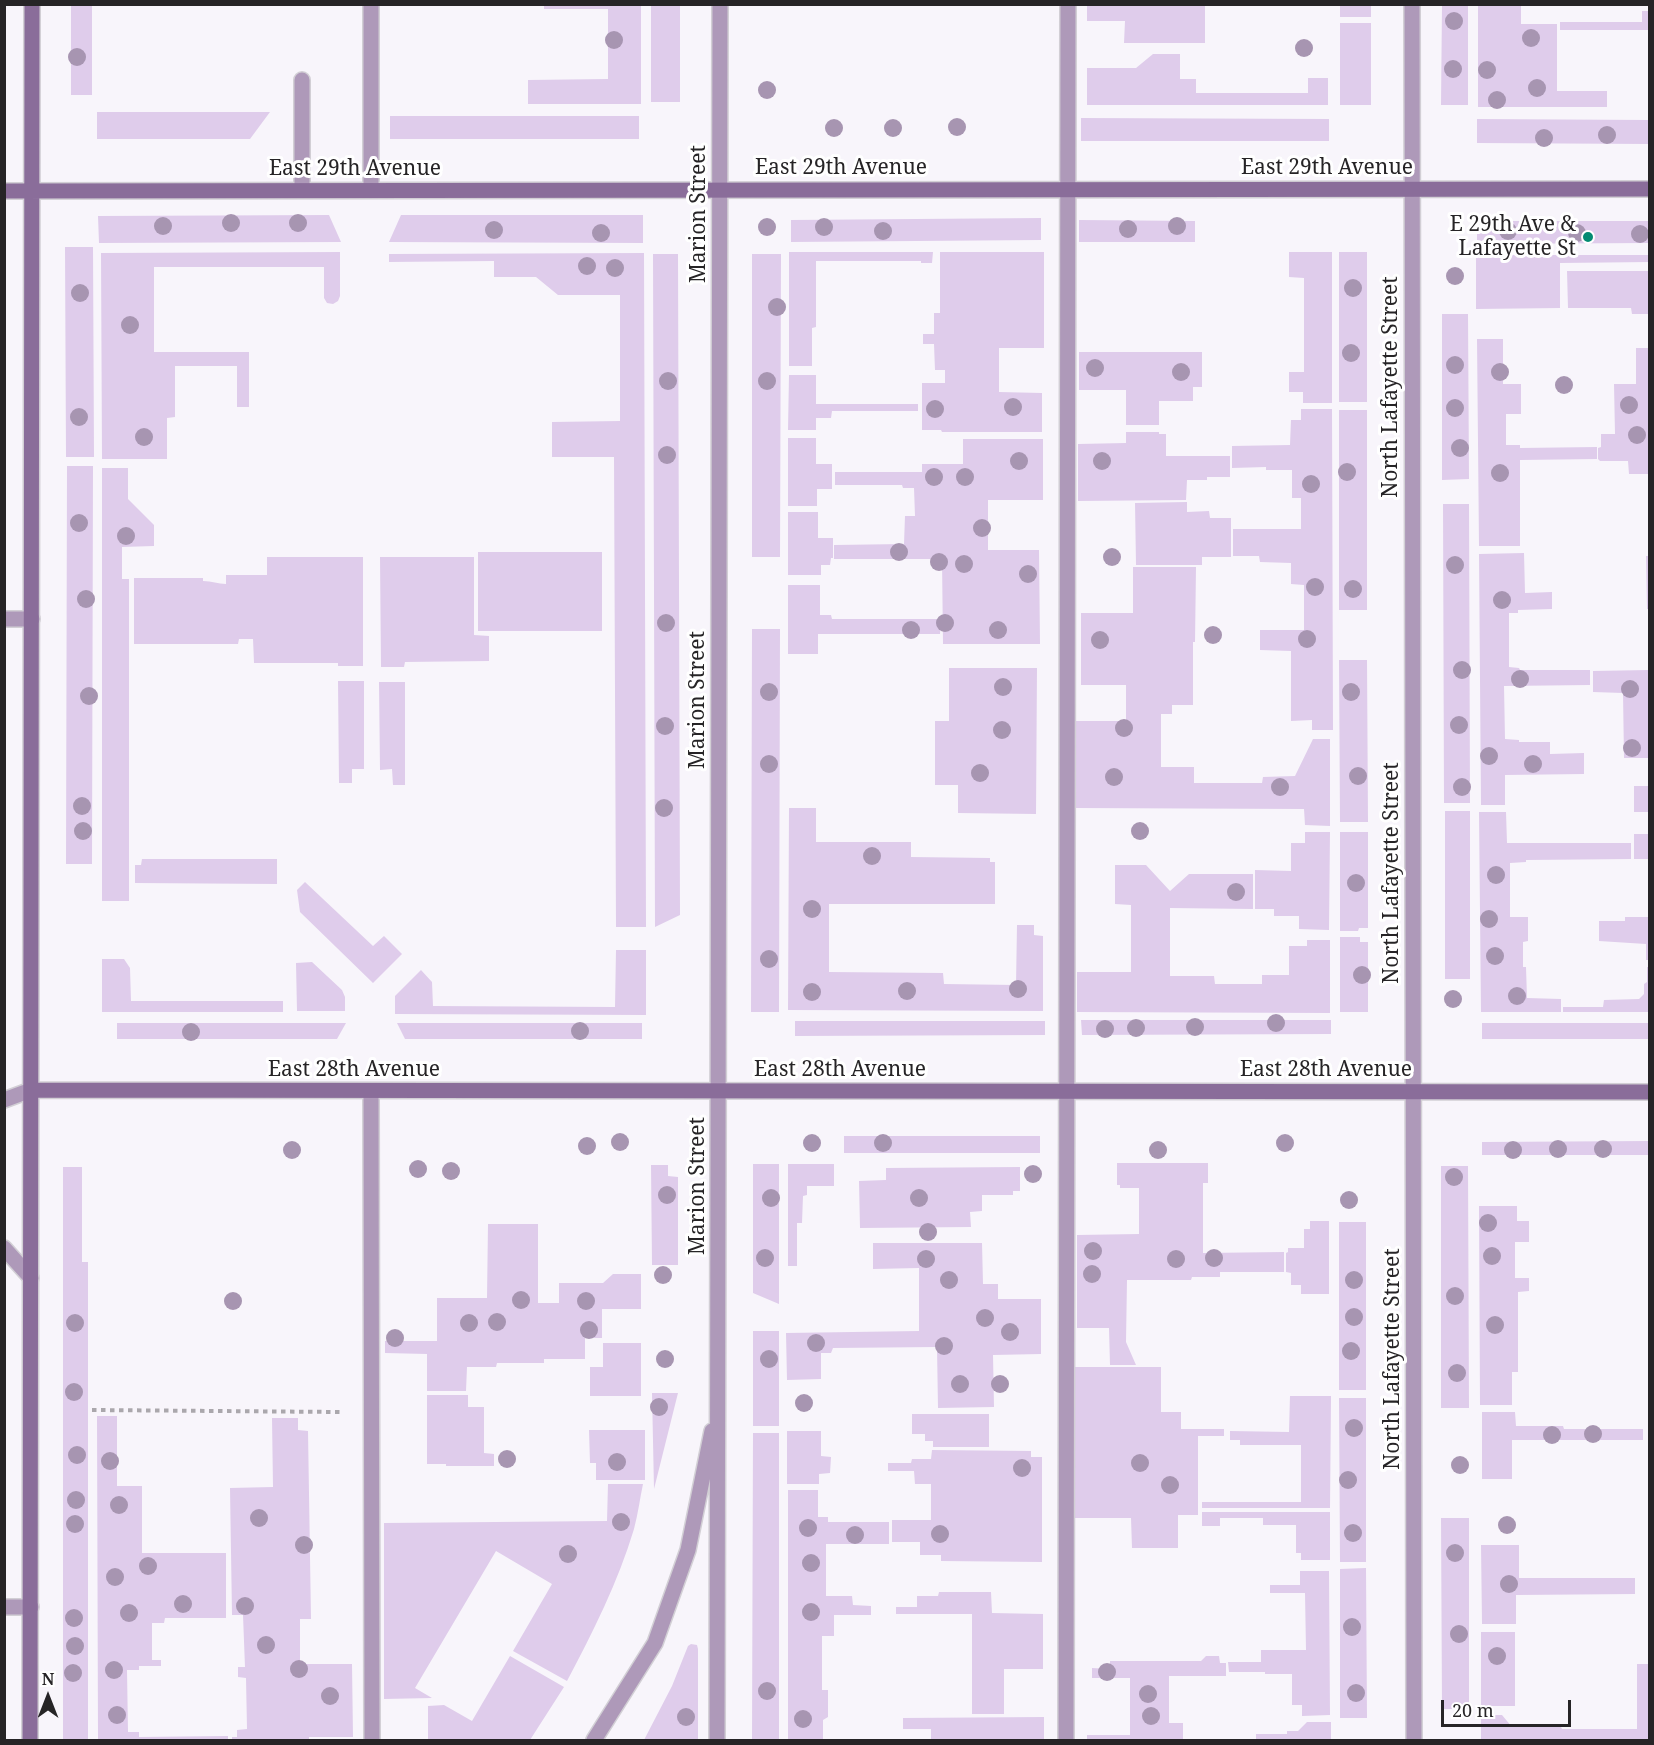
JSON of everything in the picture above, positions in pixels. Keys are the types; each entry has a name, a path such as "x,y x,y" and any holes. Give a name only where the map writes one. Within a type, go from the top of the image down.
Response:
{"street":[{"path":"30,1740 32,4"},
{"path":"371,4 371,189"},
{"name":"Marion Street","path":"717,1740 720,4"},
{"path":"1066,1740 1068,4"},
{"name":"North Lafayette Street","path":"1412,4 1414,1740"},
{"path":"302,80 302,190"},
{"name":"East 29th Avenue","path":"4,191 1650,189"},
{"path":"4,618 32,619"},
{"path":"4,1100 31,1090"},
{"name":"East 28th Avenue","path":"31,1090 1650,1092"},
{"path":"371,1091 372,1740"},
{"path":"4,1248 31,1278"},
{"name":"Marion Street","path":"594,1740 655,1642 688,1550 719,1396"},
{"path":"4,1606 31,1607"}],"path":[{"path":"92,1410 371,1412"}],"shaded area":[{"path":"71,5 92,5 92,95 71,95"},
{"path":"544,5 641,5 641,104 528,104 528,80 608,79 608,9 544,9"},
{"path":"651,5 680,5 680,102 651,102"},
{"path":"1087,5 1205,5 1205,43 1124,43 1125,21 1087,21"},
{"path":"1340,5 1371,5 1371,17 1340,17"},
{"path":"1442,5 1468,5 1468,105 1441,105"},
{"path":"1478,5 1521,5 1521,24 1557,24 1557,91 1607,91 1607,107 1478,107"},
{"path":"1642,11 1649,11 1649,30 1560,30 1560,22 1642,22"},
{"path":"1340,23 1371,23 1371,105 1340,105"},
{"path":"1153,54 1180,54 1180,79 1196,79 1196,93 1308,93 1308,78 1328,78 1328,105 1087,105 1087,68 1136,68"},
{"path":"97,112 270,112 250,139 97,139"},
{"path":"390,116 639,116 639,139 390,139"},
{"path":"1081,118 1329,119 1329,141 1081,141"},
{"path":"1477,119 1649,120 1649,144 1477,143"},
{"path":"329,215 341,242 99,243 98,216"},
{"path":"401,215 643,215 643,243 389,242"},
{"path":"1041,218 1041,240 791,242 791,220"},
{"path":"1079,220 1195,221 1195,242 1079,242"},
{"path":"1477,221 1649,221 1649,243 1477,244"},
{"path":"65,247 93,247 94,457 66,457"},
{"path":"340,252 340,296 333,304 327,303 324,298 324,267 154,267 154,352 249,352 249,407 237,407 237,366 175,366 175,417 167,418 167,459 102,459 101,253"},
{"path":"789,252 933,252 932,263 921,263 921,261 816,261 816,327 812,328 812,366 789,366"},
{"path":"940,252 1044,252 1044,348 999,348 999,392 1042,393 1042,432 922,430 922,383 945,383 945,370 935,370 934,344 923,344 923,334 934,334 934,313 940,313"},
{"path":"1289,252 1332,252 1332,403 1303,403 1303,392 1289,392 1289,372 1304,372 1304,278 1289,277"},
{"path":"1339,252 1367,252 1367,402 1339,402"},
{"path":"644,253 646,927 616,927 614,457 552,457 552,422 620,421 620,295 558,295 536,277 494,277 494,261 389,262 389,254"},
{"path":"653,254 678,254 680,915 655,927"},
{"path":"752,254 781,254 780,557 752,557"},
{"path":"1476,255 1649,255 1650,262 1560,263 1560,308 1476,309"},
{"path":"1567,271 1649,271 1649,314 1632,314 1631,308 1568,308"},
{"path":"1442,314 1468,314 1469,479 1442,480"},
{"path":"1477,339 1503,339 1503,384 1521,384 1521,414 1506,414 1506,445 1520,445 1520,448 1597,447 1597,459 1520,460 1520,546 1479,546"},
{"path":"1636,348 1649,348 1649,474 1629,474 1628,461 1600,461 1598,459 1601,434 1615,434 1614,384 1636,384"},
{"path":"1079,352 1202,352 1202,387 1193,387 1193,401 1159,401 1159,425 1126,425 1126,390 1079,390"},
{"path":"789,375 816,375 816,404 918,404 918,411 832,411 831,418 816,418 816,430 788,430"},
{"path":"1301,409 1332,409 1333,730 1312,730 1312,720 1291,721 1291,651 1260,650 1260,630 1304,630 1304,585 1291,584 1291,563 1260,562 1259,556 1233,556 1233,529 1301,529 1301,498 1292,498 1292,470 1266,470 1266,467 1232,468 1232,446 1290,445 1291,420 1301,420"},
{"path":"1339,410 1367,410 1367,610 1339,610"},
{"path":"1126,432 1166,434 1166,456 1230,456 1230,477 1187,480 1186,500 1078,501 1078,444 1126,443"},
{"path":"788,438 816,438 816,464 832,464 832,489 817,489 817,506 788,506"},
{"path":"963,439 1043,439 1043,500 988,500 988,550 1039,550 1040,644 943,644 942,559 834,559 834,545 904,544 905,516 915,516 914,488 903,488 902,485 835,485 835,472 922,472 922,464 963,464"},
{"path":"67,466 93,466 92,864 66,864"},
{"path":"102,468 128,468 128,499 154,525 154,546 122,547 122,579 129,579 129,901 102,901"},
{"path":"1187,502 1187,512 1209,511 1210,518 1231,518 1231,557 1202,557 1202,565 1136,565 1135,503"},
{"path":"1443,504 1469,504 1470,803 1444,803"},
{"path":"788,512 818,512 818,538 833,538 833,558 831,558 830,565 821,565 821,575 788,575"},
{"path":"478,552 602,552 602,631 478,631"},
{"path":"1524,553 1525,593 1552,592 1552,609 1518,610 1518,613 1509,613 1509,667 1520,670 1590,670 1590,685 1504,686 1505,739 1519,740 1519,742 1550,742 1550,754 1584,753 1584,774 1505,775 1505,805 1481,805 1479,554"},
{"path":"1646,556 1649,556 1649,609 1647,609"},
{"path":"267,557 363,557 363,666 338,666 338,663 254,663 253,639 239,639 238,644 134,644 134,578 203,578 203,581 226,584 226,575 267,575"},
{"path":"380,557 474,557 474,635 489,636 489,661 405,662 404,667 381,667"},
{"path":"1133,567 1196,567 1193,705 1172,705 1172,714 1161,714 1161,767 1194,767 1194,783 1262,783 1263,777 1295,776 1313,739 1330,739 1330,826 1305,825 1304,809 1075,808 1075,721 1126,721 1126,685 1081,685 1081,613 1133,613"},
{"path":"788,585 820,585 820,615 831,615 832,619 941,619 940,634 818,634 818,654 788,654"},
{"path":"752,629 780,629 779,1012 751,1012"},
{"path":"1339,660 1367,660 1368,822 1340,822"},
{"path":"949,668 1037,668 1036,814 958,813 958,785 935,785 935,721 949,721"},
{"path":"1649,670 1649,758 1624,758 1623,693 1593,692 1593,671"},
{"path":"338,681 364,681 364,769 352,769 352,783 339,783"},
{"path":"379,682 405,682 405,785 393,785 392,769 380,770"},
{"path":"1634,786 1649,786 1649,812 1634,812"},
{"path":"789,808 816,808 816,842 911,842 911,857 990,858 990,862 995,862 995,904 829,904 829,972 943,973 944,984 1016,985 1017,925 1034,925 1034,935 1043,936 1043,1011 788,1010"},
{"path":"1445,811 1470,811 1470,979 1445,979"},
{"path":"1479,812 1506,812 1507,843 1631,843 1631,859 1526,860 1526,862 1510,863 1510,917 1528,917 1528,941 1523,942 1527,998 1561,999 1561,1012 1481,1012"},
{"path":"1305,832 1330,832 1329,930 1299,929 1299,916 1274,916 1274,909 1255,909 1255,870 1291,871 1291,843 1305,843"},
{"path":"1340,832 1368,832 1368,928 1359,928 1358,931 1340,931"},
{"path":"1634,834 1649,834 1649,859 1634,859"},
{"path":"142,859 277,859 277,884 135,883 135,865 141,865"},
{"path":"1115,865 1146,865 1170,891 1189,874 1253,874 1253,909 1170,908 1170,976 1214,976 1215,984 1262,984 1262,975 1289,975 1289,946 1307,946 1307,940 1330,940 1330,1013 1077,1012 1077,972 1131,972 1131,905 1115,904"},
{"path":"305,882 373,946 384,936 402,954 373,983 300,912 297,890"},
{"path":"1625,917 1649,917 1649,960 1646,960 1646,944 1599,941 1599,921 1625,921"},
{"path":"1340,937 1360,937 1360,942 1368,942 1368,1012 1340,1012"},
{"path":"616,950 646,950 646,1015 395,1014 395,996 421,970 432,982 433,1006 615,1007"},
{"path":"102,959 124,959 130,968 131,1001 283,1001 283,1012 102,1012"},
{"path":"312,962 342,990 345,997 345,1011 297,1011 296,963"},
{"path":"1647,967 1649,967 1649,1012 1563,1012 1563,1007 1603,1007 1604,1000 1639,999 1644,994 1644,984 1647,982"},
{"path":"1081,1020 1331,1020 1331,1034 1082,1035"},
{"path":"795,1021 1045,1021 1045,1035 795,1036"},
{"path":"117,1023 346,1023 337,1039 117,1039"},
{"path":"397,1023 642,1023 642,1039 405,1039"},
{"path":"1482,1023 1649,1023 1649,1039 1482,1039"},
{"path":"844,1136 1040,1136 1040,1153 844,1153"},
{"path":"1649,1141 1649,1155 1482,1155 1482,1142"},
{"path":"1117,1163 1208,1163 1208,1183 1203,1183 1203,1253 1284,1252 1284,1272 1220,1272 1220,1277 1192,1277 1191,1280 1127,1280 1126,1342 1136,1365 1110,1365 1109,1328 1077,1328 1077,1235 1139,1234 1139,1188 1120,1188 1120,1185 1117,1185"},
{"path":"753,1164 779,1164 779,1304 753,1293"},
{"path":"788,1164 834,1164 834,1186 807,1186 807,1195 803,1196 802,1223 797,1223 797,1266 788,1266"},
{"path":"651,1165 668,1165 668,1176 678,1177 678,1265 652,1265"},
{"path":"1441,1166 1468,1166 1469,1408 1441,1408"},
{"path":"63,1167 82,1167 82,1262 88,1262 88,1740 63,1740"},
{"path":"1020,1167 1020,1191 1013,1191 1013,1195 982,1195 982,1211 970,1212 971,1227 860,1228 859,1181 886,1180 886,1168"},
{"path":"1479,1206 1517,1206 1517,1221 1529,1221 1529,1242 1515,1242 1515,1278 1529,1278 1529,1291 1518,1292 1518,1372 1512,1372 1512,1405 1480,1405"},
{"path":"1310,1221 1329,1221 1329,1294 1301,1294 1301,1285 1291,1285 1291,1273 1286,1272 1288,1248 1304,1248 1304,1229 1310,1229"},
{"path":"1339,1222 1366,1222 1366,1390 1339,1390"},
{"path":"488,1224 538,1224 538,1303 559,1303 559,1283 603,1283 613,1274 641,1274 641,1309 602,1309 602,1338 585,1338 585,1359 544,1359 544,1363 497,1363 496,1367 467,1367 466,1391 427,1391 427,1354 385,1353 385,1341 437,1341 437,1298 487,1298"},
{"path":"873,1243 982,1243 983,1284 998,1284 998,1299 1041,1299 1041,1354 993,1355 994,1407 938,1408 937,1347 833,1348 831,1353 821,1353 821,1379 787,1380 786,1333 919,1331 919,1268 873,1269"},
{"path":"753,1331 779,1331 779,1426 753,1426"},
{"path":"603,1343 641,1343 641,1396 590,1396 590,1367 603,1367"},
{"path":"1075,1367 1161,1367 1161,1412 1181,1412 1181,1429 1224,1429 1224,1436 1198,1436 1198,1515 1178,1515 1178,1548 1132,1548 1131,1518 1075,1518"},
{"path":"652,1393 678,1393 654,1489"},
{"path":"427,1395 468,1395 468,1407 484,1407 484,1453 494,1454 494,1466 427,1464"},
{"path":"1290,1396 1331,1396 1330,1508 1202,1508 1202,1502 1301,1502 1301,1445 1240,1445 1240,1440 1230,1440 1230,1431 1289,1432"},
{"path":"1339,1398 1366,1398 1366,1562 1340,1562"},
{"path":"1482,1412 1515,1412 1516,1426 1563,1426 1564,1429 1643,1429 1643,1440 1512,1440 1512,1479 1482,1479"},
{"path":"912,1414 989,1414 989,1447 933,1447 933,1441 925,1441 925,1434 912,1434"},
{"path":"97,1416 117,1416 117,1486 142,1486 142,1553 226,1553 226,1618 165,1618 164,1623 152,1623 152,1660 161,1660 161,1666 139,1666 139,1670 127,1670 128,1732 139,1732 139,1737 228,1736 228,1740 98,1740"},
{"path":"272,1418 298,1418 298,1430 308,1431 311,1619 300,1619 300,1664 352,1664 353,1737 309,1737 309,1740 232,1740 232,1737 237,1737 237,1730 247,1729 246,1678 238,1677 238,1667 245,1667 243,1615 232,1615 230,1488 273,1487"},
{"path":"589,1430 645,1430 645,1480 596,1480 596,1463 590,1463"},
{"path":"787,1431 821,1431 821,1456 831,1457 830,1473 819,1474 819,1484 787,1484"},
{"path":"753,1433 779,1433 779,1740 752,1740"},
{"path":"932,1450 1031,1451 1031,1457 1042,1457 1042,1562 941,1561 941,1555 920,1555 920,1542 892,1542 892,1520 931,1520 931,1484 915,1484 914,1471 888,1471 888,1463 911,1463 912,1459 931,1459"},
{"path":"608,1484 643,1484 634,1529 613,1587 567,1681 513,1651 552,1584 496,1551 415,1688 432,1698 384,1699 384,1523 607,1521"},
{"path":"788,1490 818,1490 818,1517 828,1517 828,1522 889,1522 889,1544 826,1544 826,1596 852,1596 853,1605 871,1606 871,1615 834,1615 834,1636 822,1636 822,1690 828,1690 828,1717 823,1720 823,1740 788,1740"},
{"path":"1202,1512 1330,1512 1330,1560 1301,1560 1301,1553 1296,1553 1296,1525 1263,1525 1263,1518 1220,1518 1220,1526 1202,1526"},
{"path":"1441,1518 1469,1518 1469,1709 1442,1709"},
{"path":"1481,1545 1519,1545 1519,1578 1635,1578 1635,1594 1516,1595 1516,1624 1482,1624"},
{"path":"1366,1568 1367,1718 1340,1718 1340,1569"},
{"path":"1300,1571 1329,1571 1330,1715 1302,1716 1302,1705 1292,1705 1292,1674 1229,1672 1228,1662 1261,1662 1261,1650 1306,1650 1305,1593 1270,1593 1270,1585 1300,1585"},
{"path":"939,1592 991,1592 992,1613 1043,1614 1043,1669 1004,1669 1004,1714 972,1714 972,1614 896,1614 896,1607 917,1607 917,1596 938,1596"},
{"path":"1481,1632 1515,1632 1515,1706 1481,1706"},
{"path":"697,1645 698,1649 698,1740 644,1740 672,1686 688,1646"},
{"path":"510,1656 564,1687 530,1740 428,1740 428,1706 444,1705 472,1721"},
{"path":"1206,1656 1219,1656 1220,1663 1226,1663 1226,1676 1169,1676 1169,1723 1183,1723 1183,1739 1087,1740 1087,1735 1130,1735 1130,1678 1092,1678 1092,1668 1110,1669 1110,1661 1201,1661"},
{"path":"1637,1664 1649,1664 1649,1740 1481,1740 1481,1715 1502,1715 1512,1727 1637,1729"},
{"path":"1044,1717 1044,1740 931,1740 931,1729 903,1729 903,1718"},
{"path":"1307,1722 1331,1722 1331,1740 1256,1740 1256,1734 1287,1734 1287,1731 1298,1731"}],"place":[{"name":"E 29th Ave & Lafayette St","path":"1588,237"}]}
